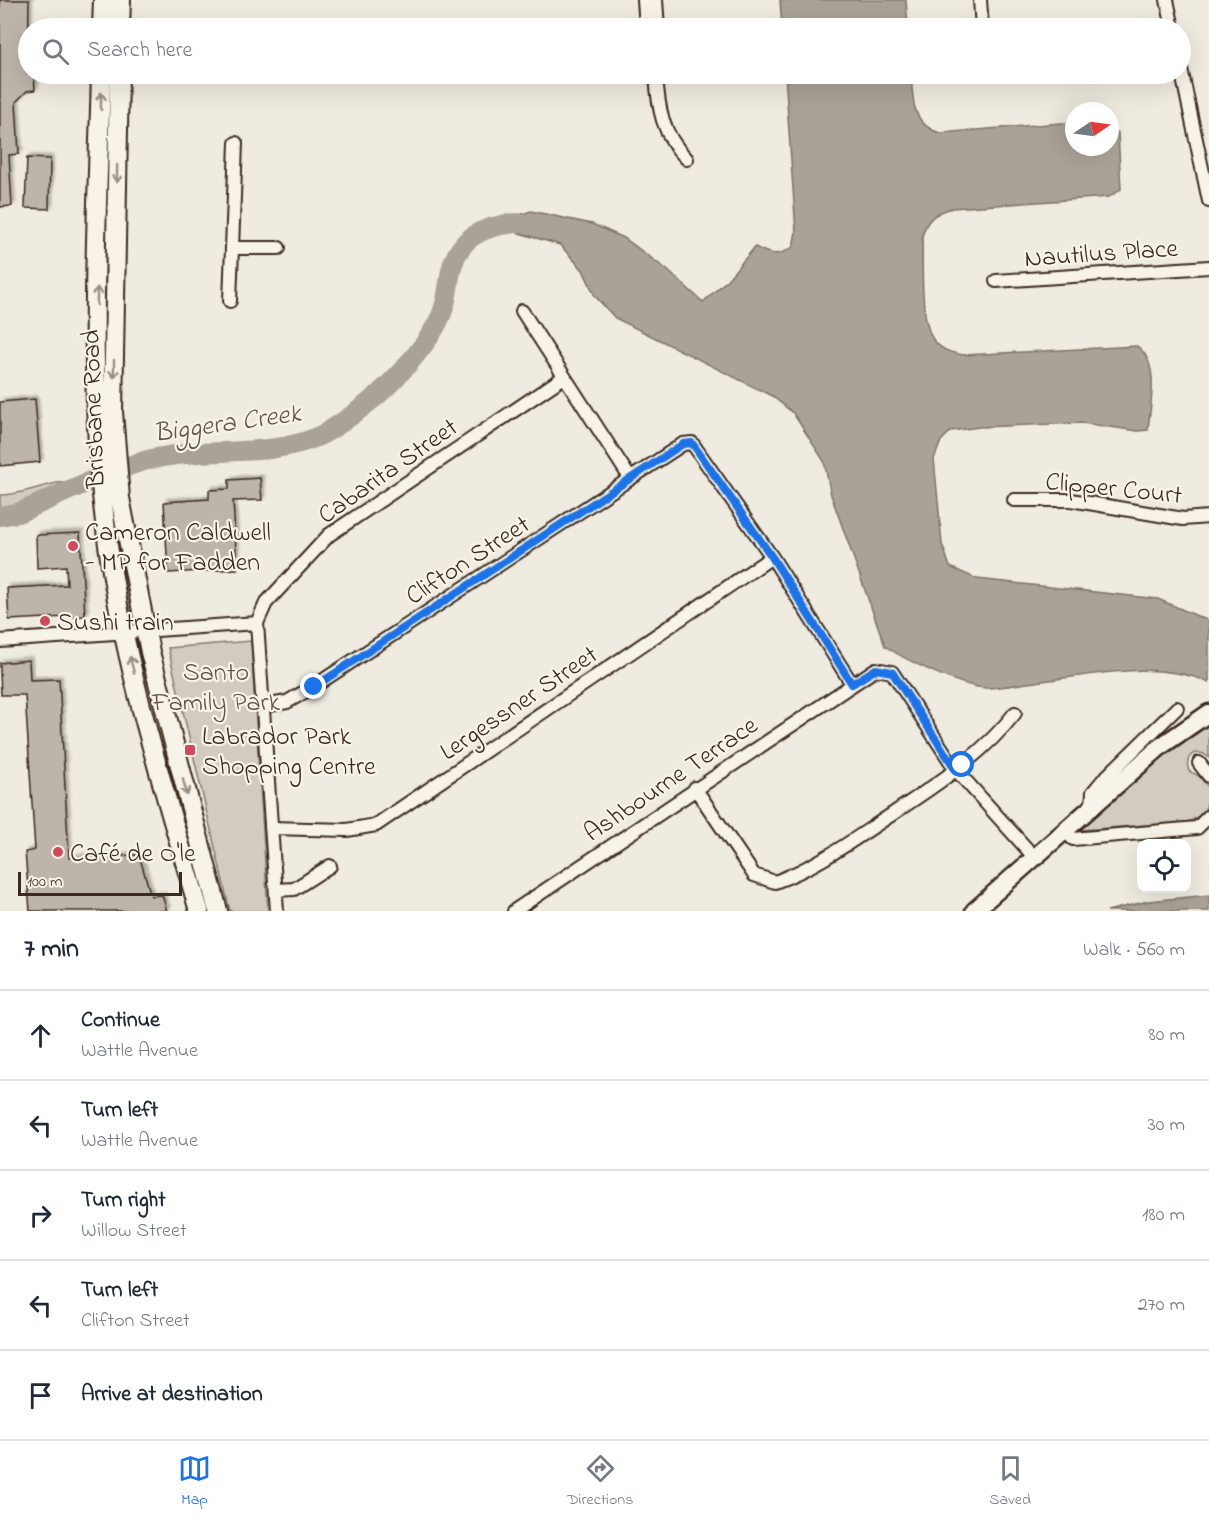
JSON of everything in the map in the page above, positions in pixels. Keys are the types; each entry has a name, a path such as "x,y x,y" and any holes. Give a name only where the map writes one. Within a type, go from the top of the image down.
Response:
{"highway":[{"path":"102,18 103,0"},
{"path":"120,18 121,0"},
{"name":"Brisbane Road","path":"101,84 95,369 111,501 108,547 125,634 199,911"},
{"name":"Brisbane Road","path":"107,456 114,334 119,84"},
{"name":"Brisbane Road","path":"111,501 219,911"}],"main road":[{"path":"974,911 1092,806 1179,733 1209,713"}],"street":[{"path":"644,0 645,18"},
{"path":"656,0 657,18"},
{"path":"980,0 981,18"},
{"path":"1167,0 1171,18"},
{"path":"658,84 665,130 687,159"},
{"path":"1184,84 1209,201"},
{"path":"230,301 236,143"},
{"path":"232,248 279,248"},
{"name":"Nautilus Place","path":"996,281 1209,267"},
{"path":"522,311 630,478"},
{"name":"Cabarita Street","path":"257,623 266,603 329,535 564,377"},
{"name":"Clifton Street","path":"264,706 287,702 314,687 683,444 692,443 772,557"},
{"name":"Clipper Court","path":"1014,500 1071,500 1183,519 1209,517"},
{"path":"772,557 852,684"},
{"name":"Lergessner Street","path":"271,828 347,830 376,825 772,557"},
{"path":"0,641 257,623 277,911"},
{"name":"Ashbourne Terrace","path":"514,911 876,669 892,672 956,770 1035,858"},
{"path":"1092,806 1094,792 1103,780 1177,708"},
{"path":"695,788 754,875 775,882 823,861 956,770 1005,727 1015,713"},
{"path":"1198,763 1209,776"},
{"path":"1064,830 1073,839 1197,828 1209,816"},
{"path":"276,890 294,889 330,866"}],"green space":[{"path":"65,482 30,502 0,507 0,495"},
{"name":"Santo Family Park","path":"251,641 268,911 230,911 168,648"},
{"path":"1209,725 1209,758 1204,754 1195,753 1188,760 1189,771 1199,776 1209,788 1207,805 1198,817 1187,822 1080,830 1162,758"}],"shaded area":[{"path":"780,0 906,0 907,18 781,18"},
{"path":"786,84 912,84 913,101 919,117 924,124 940,133 1065,123 1065,156 1119,156 1119,152 1121,189 1109,197 952,208 932,218 926,226 922,237 922,276 926,321 935,342 945,350 964,355 1137,346 1149,363 1152,374 1148,430 1138,431 1082,423 979,427 951,431 941,441 934,459 942,544 950,567 977,579 1158,599 1209,621 1209,682 1187,675 1142,670 986,688 948,678 894,652 885,646 831,495 824,461 793,413 772,396 615,318 595,296 583,270 560,245 492,225 531,211 592,224 624,238 666,269 703,302 726,281 755,247 774,254 793,247 796,232"},
{"path":"1209,895 1209,911 1107,911 1148,901"}],"building":[{"path":"0,0 29,0 29,18 18,18 18,84 35,84 35,90 27,91 16,102 19,154 9,155 12,206 0,207"},
{"path":"27,158 50,159 49,209 25,208"},
{"path":"35,399 40,462 0,466 0,402"},
{"path":"260,478 262,500 233,501 237,569 168,573 164,502 209,499 209,490 229,489 229,480"},
{"path":"80,533 85,616 9,620 7,588 67,585 66,566 37,568 36,535"},
{"path":"29,660 30,680 59,679 69,858 139,855 151,896 162,895 167,911 30,911 25,852 35,850 25,695 1,695 0,672 0,663"}],"waterway":[{"name":"Biggera Creek","path":"0,516 18,513 97,478 144,461 165,456 278,448 325,433 377,396 424,345 442,312 453,263 465,243 482,231 517,223"}],"place":[{"name":"Cameron Caldwell - MP for Fadden","path":"73,546"},
{"name":"Sushi train","path":"45,621"},
{"name":"Labrador Park Shopping Centre","path":"190,750"},
{"name":"Café de O'le","path":"58,852"}],"route":[{"path":"314,687 630,478 683,444 692,443 698,448 772,557 852,684 876,669 892,672 956,770 962,765"}]}
